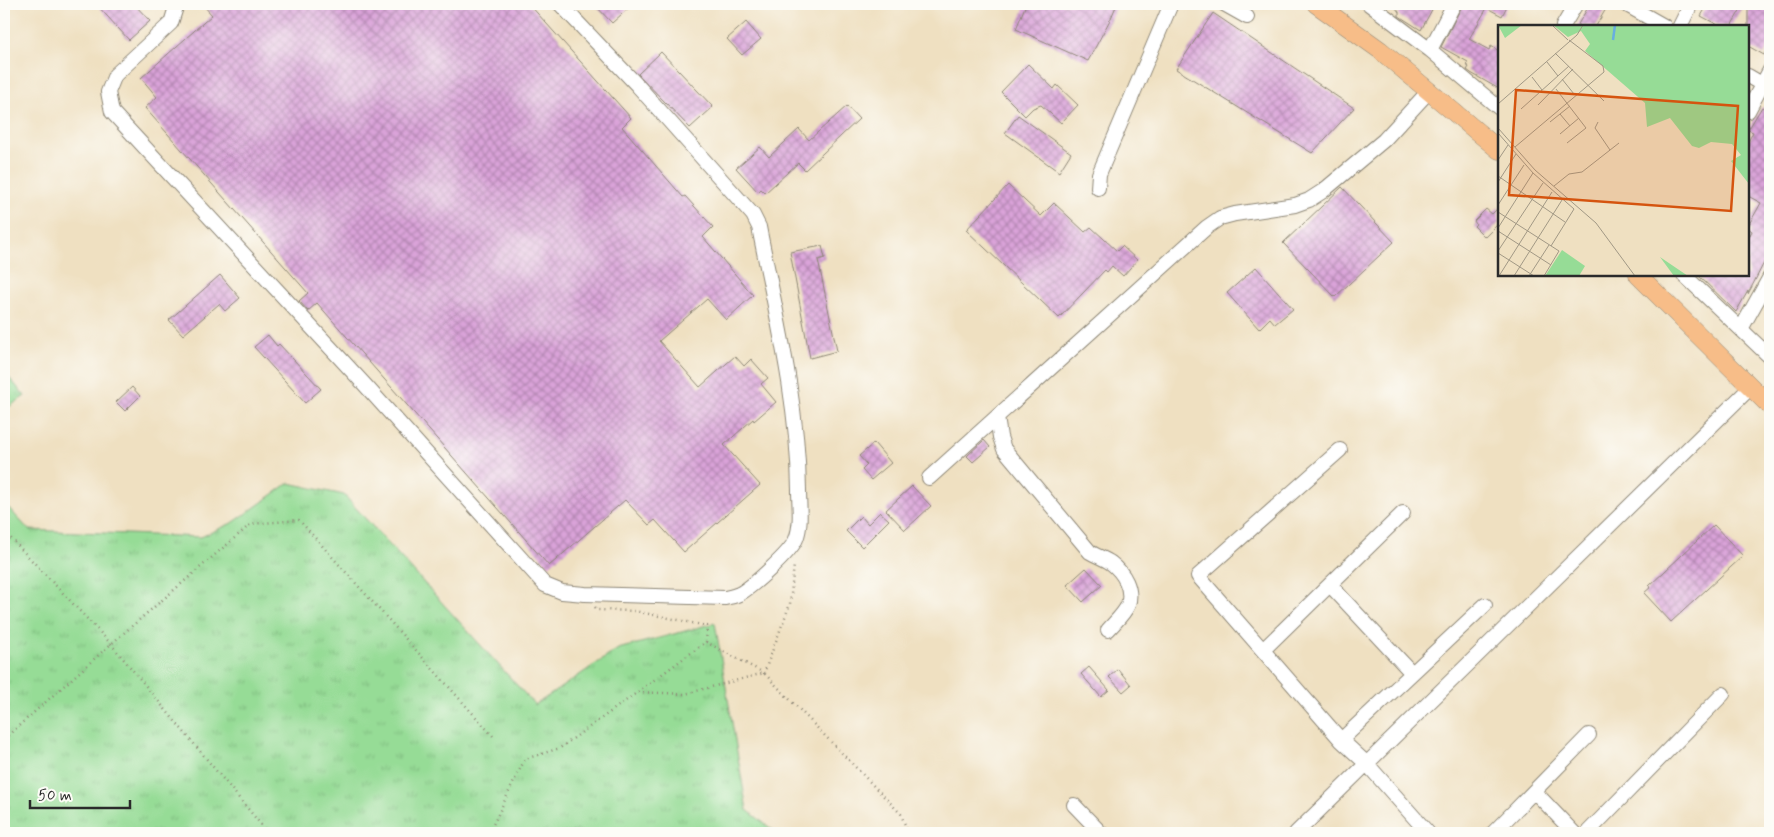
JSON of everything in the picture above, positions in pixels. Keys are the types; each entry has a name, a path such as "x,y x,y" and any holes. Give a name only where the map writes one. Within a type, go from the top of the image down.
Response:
{"main road":[{"path":"1316,4 1356,32 1498,149"},
{"path":"1639,276 1770,406"}],"street":[{"path":"177,4 171,23 115,75 108,92 112,112 358,378 545,585 562,592 585,594 725,598 739,594 756,582 788,551 796,540 800,525 798,450 791,390 759,227 753,214 637,85 560,4"},
{"path":"1098,188 1099,174 1171,4"},
{"path":"1224,4 1247,17"},
{"path":"1370,4 1430,50 1498,107"},
{"path":"1430,50 1454,4"},
{"path":"1564,25 1576,4"},
{"path":"1625,4 1662,25"},
{"path":"1680,25 1691,4"},
{"path":"1749,110 1766,87 1770,70"},
{"path":"1749,77 1766,87"},
{"path":"929,478 1207,227 1220,218 1227,216 1295,205 1309,200 1323,191 1384,140 1429,91"},
{"path":"1685,276 1770,357"},
{"path":"1741,329 1770,277"},
{"path":"1296,833 1751,387"},
{"path":"997,417 1004,449 1090,552 1110,562 1126,580 1129,591 1128,605 1108,630"},
{"path":"1340,450 1198,576 1341,740 1366,764 1428,833"},
{"path":"1263,650 1403,514"},
{"path":"1330,584 1412,673"},
{"path":"1341,740 1485,605"},
{"path":"1587,833 1723,694"},
{"path":"1493,833 1589,735"},
{"path":"1534,791 1574,833"},
{"path":"1074,805 1101,833"}],"path":[{"path":"4,739 251,524 298,520 494,736"},
{"path":"4,531 111,644 268,833"},
{"path":"764,672 790,604 794,564 788,551"},
{"path":"585,594 598,610 635,611 707,626 706,642"},
{"path":"706,642 764,672 901,814 908,833"},
{"path":"489,833 525,759 560,748 706,642"},
{"path":"638,692 685,694 764,672"}],"green space":[{"path":"4,372 25,396 4,410"},
{"path":"289,483 344,495 535,705 618,649 715,623 747,810 777,833 4,833 4,503 29,530 201,537 234,522"}],"building":[{"path":"96,4 134,4 150,21 129,40"},
{"path":"202,4 529,4 631,118 622,127 683,197 685,196 713,227 703,237 753,295 726,320 707,299 659,341 700,387 735,356 744,366 751,359 768,378 761,384 776,402 754,421 753,419 724,445 760,485 684,552 655,520 649,525 625,500 549,566 317,303 308,311 299,301 308,293 145,108 157,97 141,78 212,15"},
{"path":"594,4 633,4 612,23"},
{"path":"1026,4 1117,4 1088,61 1016,29"},
{"path":"1393,4 1435,4 1421,30 1399,16 1399,12"},
{"path":"1463,4 1508,4 1502,16 1487,8 1469,39 1489,50 1491,46 1498,50 1498,88 1467,70 1469,67 1466,65 1468,62 1441,47"},
{"path":"1590,4 1601,4 1607,7 1597,25 1578,25"},
{"path":"1708,4 1744,4 1732,25 1718,25 1701,16"},
{"path":"1748,4 1770,4 1770,43 1764,55 1749,47"},
{"path":"1213,13 1354,108 1312,153 1176,69"},
{"path":"746,22 761,39 742,55 727,39"},
{"path":"661,52 713,107 690,128 638,74"},
{"path":"1028,64 1054,89 1057,85 1078,105 1061,123 1041,105 1033,108 1025,116 1001,92"},
{"path":"847,106 859,119 805,170 798,163 765,193 761,189 758,192 736,168 760,147 769,157 799,129 809,140"},
{"path":"1762,107 1770,112 1770,251 1748,294 1748,291 1736,312 1699,276 1749,276 1749,237 1752,231 1749,229 1749,224 1761,203 1749,197 1749,140 1753,132 1749,130"},
{"path":"1018,115 1071,153 1059,172 1005,133"},
{"path":"1008,185 1041,216 1054,203 1085,232 1091,227 1117,251 1122,246 1137,260 1123,276 1112,266 1107,272 1105,270 1059,318 966,230"},
{"path":"1342,187 1394,242 1335,297 1283,243"},
{"path":"1498,208 1498,224 1485,237 1474,226 1476,224 1474,221 1486,209 1492,214"},
{"path":"822,246 825,258 818,260 837,351 810,358 790,252"},
{"path":"1256,267 1293,309 1275,324 1270,318 1259,329 1227,293"},
{"path":"220,275 240,298 225,311 219,304 183,335 169,320"},
{"path":"268,335 277,346 279,344 321,389 305,403 254,347"},
{"path":"132,387 140,396 125,411 116,402"},
{"path":"984,440 990,447 973,462 967,456"},
{"path":"874,443 891,463 871,480 862,470 867,465 859,456"},
{"path":"912,486 931,506 905,530 886,510"},
{"path":"880,512 889,520 862,547 846,531 861,516 868,524"},
{"path":"1714,525 1743,556 1671,622 1644,593 1651,587 1649,586"},
{"path":"1086,568 1102,585 1083,602 1067,585"},
{"path":"1089,667 1109,690 1101,697 1081,674"},
{"path":"1118,669 1131,685 1123,692 1109,677"}]}
